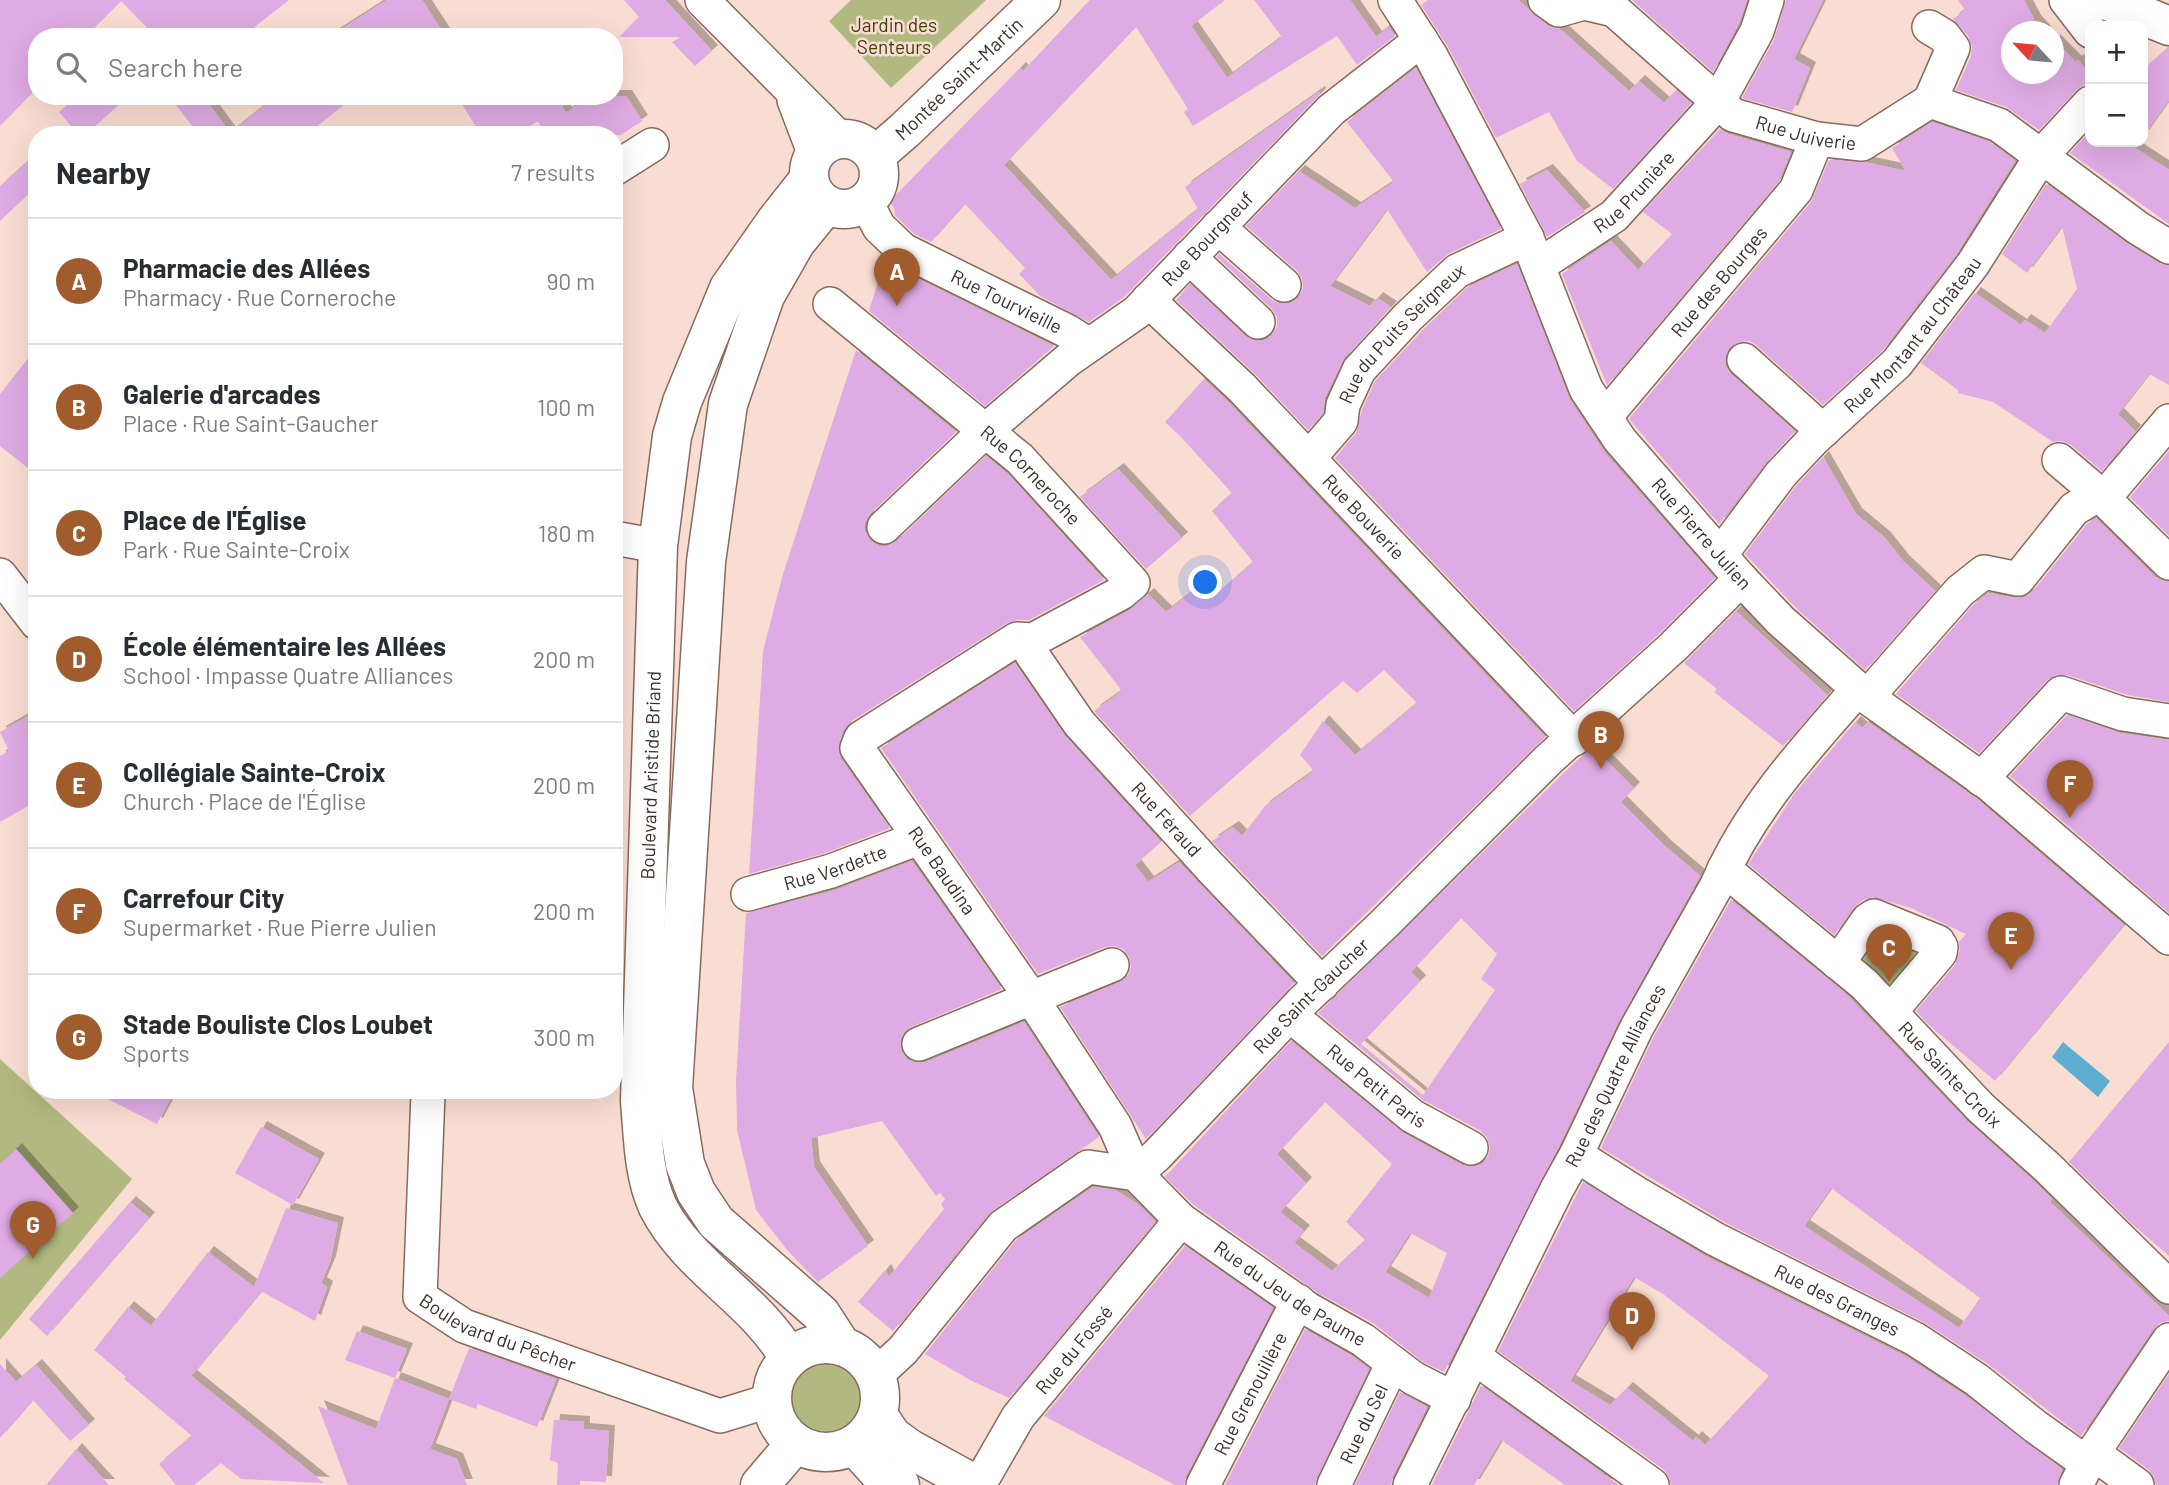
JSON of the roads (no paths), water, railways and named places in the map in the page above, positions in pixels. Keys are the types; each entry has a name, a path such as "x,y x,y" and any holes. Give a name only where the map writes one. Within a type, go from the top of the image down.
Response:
{"main road":[{"name":"Montée Saint-Martin","path":"837,162 1010,0"},
{"name":"Montée Saint-Martin","path":"837,162 1041,0"},
{"path":"2105,0 2169,26"},
{"path":"837,162 840,209 853,208 866,202"},
{"name":"Boulevard Aristide Briand","path":"789,1358 781,1343 756,1312 686,1247 658,1207 647,1168 640,1101 628,1055 658,546 671,436 681,402 729,288 776,221 837,162"},
{"name":"Boulevard Aristide Briand","path":"837,162 765,296 728,404 706,562 673,1088 685,1164 696,1192 716,1222 821,1314 841,1345"},
{"path":"827,1343 841,1345 862,1356 876,1375 881,1395 878,1415 869,1432 854,1445 843,1450 819,1452 796,1443 779,1424 772,1400 776,1377 789,1358 801,1350 827,1343"},
{"path":"878,1415 892,1436 910,1449 978,1485"},
{"path":"760,1485 796,1443"},
{"path":"854,1445 881,1475 900,1485"}],"street":[{"path":"702,0 791,91 837,162"},
{"name":"Rue Pierre Julien","path":"1395,0 1421,40 1532,252 1586,389 1620,440 1780,620 1863,693 1981,779 2169,938"},
{"name":"Rue Juiverie","path":"1545,0 1559,10 1584,3 1614,10 1733,115 1817,139 1862,144 1930,101"},
{"name":"Rue Prunière","path":"1532,252 1614,216 1718,102 1757,31 1767,0"},
{"path":"2066,0 2085,25"},
{"path":"1929,27 1944,36 1952,48 1930,101 1999,125 2138,228 2169,247"},
{"name":"Rue Bourgneuf","path":"884,527 985,431 1068,360 1137,312 1331,110 1421,40"},
{"name":"Rue Montant au Château","path":"1731,567 1781,474 1897,363 1973,264 2042,155 2085,108"},
{"name":"Rue des Bourges","path":"1605,417 1796,190 1817,139"},
{"path":"623,163 652,145"},
{"name":"Rue Tourvieille","path":"866,202 879,228 903,250 1067,331 1089,345"},
{"path":"1218,227 1284,285"},
{"name":"Rue du Puits Seigneux","path":"1309,458 1341,421 1343,405 1359,370 1408,317 1457,271 1532,252"},
{"path":"1189,257 1258,322"},
{"name":"Rue Bouverie","path":"1148,300 1242,388 1574,739"},
{"name":"Rue Corneroche","path":"830,304 1020,459 1133,583 1121,593 1033,640"},
{"path":"1744,360 1823,431"},
{"path":"2101,497 2169,421"},
{"path":"2059,460 2169,563"},
{"name":"Rue des Quatre Alliances","path":"1410,1485 1576,1155 1636,1028 1748,826 1792,764 1960,591 1984,572 2018,579 2074,509 2101,497"},
{"path":"623,540 658,546"},
{"name":"Rue Saint-Gaucher","path":"1136,1174 1290,1015 1548,760 1673,647 1731,567"},
{"path":"0,575 28,611"},
{"name":"Rue Baudina","path":"1033,640 1017,639 861,738 857,748 1032,999 1115,1126 1136,1174"},
{"name":"Rue Féraud","path":"1033,640 1031,653 1079,723 1210,867 1322,984"},
{"path":"1981,779 2061,693 2123,714 2169,721"},
{"name":"Rue Verdette","path":"748,894 831,871 919,838"},
{"name":"Rue Sainte-Croix","path":"1724,869 1864,984 1981,1108 2047,1167 2169,1287"},
{"path":"1838,963 1868,920 1874,916 1938,942 1940,953 1891,1011"},
{"path":"919,1044 1112,965"},
{"name":"Rue Petit Paris","path":"1290,1015 1412,1116 1471,1148"},
{"name":"Boulevard du Pêcher","path":"428,1099 420,1297 464,1326 720,1416 772,1400"},
{"name":"Rue des Granges","path":"1576,1155 1636,1194 1715,1239 1915,1339 1977,1380 2086,1467 2137,1485"},
{"path":"876,1375 903,1350 1003,1226 1088,1167 1136,1174"},
{"name":"Rue du Jeu de Paume","path":"1136,1174 1181,1220 1298,1301 1363,1340 1413,1378 1454,1399"},
{"name":"Rue du Fossé","path":"978,1485 1018,1417 1181,1220"},
{"name":"Rue Grenouillère","path":"1203,1485 1298,1301"},
{"path":"2086,1467 2169,1340"},
{"path":"1475,1357 1652,1485"},
{"name":"Rue du Sel","path":"1334,1485 1394,1363"}],"water":[{"path":"2063,1042 2110,1081 2098,1097 2052,1057"}],"place":[{"name":"Pharmacie des Allées","path":"897,306"},
{"name":"Galerie d'arcades","path":"1601,769"},
{"name":"Carrefour City","path":"2070,818"},
{"name":"Collégiale Sainte-Croix","path":"2011,970"},
{"name":"Place de l'Église","path":"1889,982"},
{"name":"Stade Bouliste Clos Loubet","path":"33,1259"},
{"name":"École élémentaire les Allées","path":"1632,1350"}],"park label":[{"name":"Jardin des Senteurs","path":"894,36"}]}
